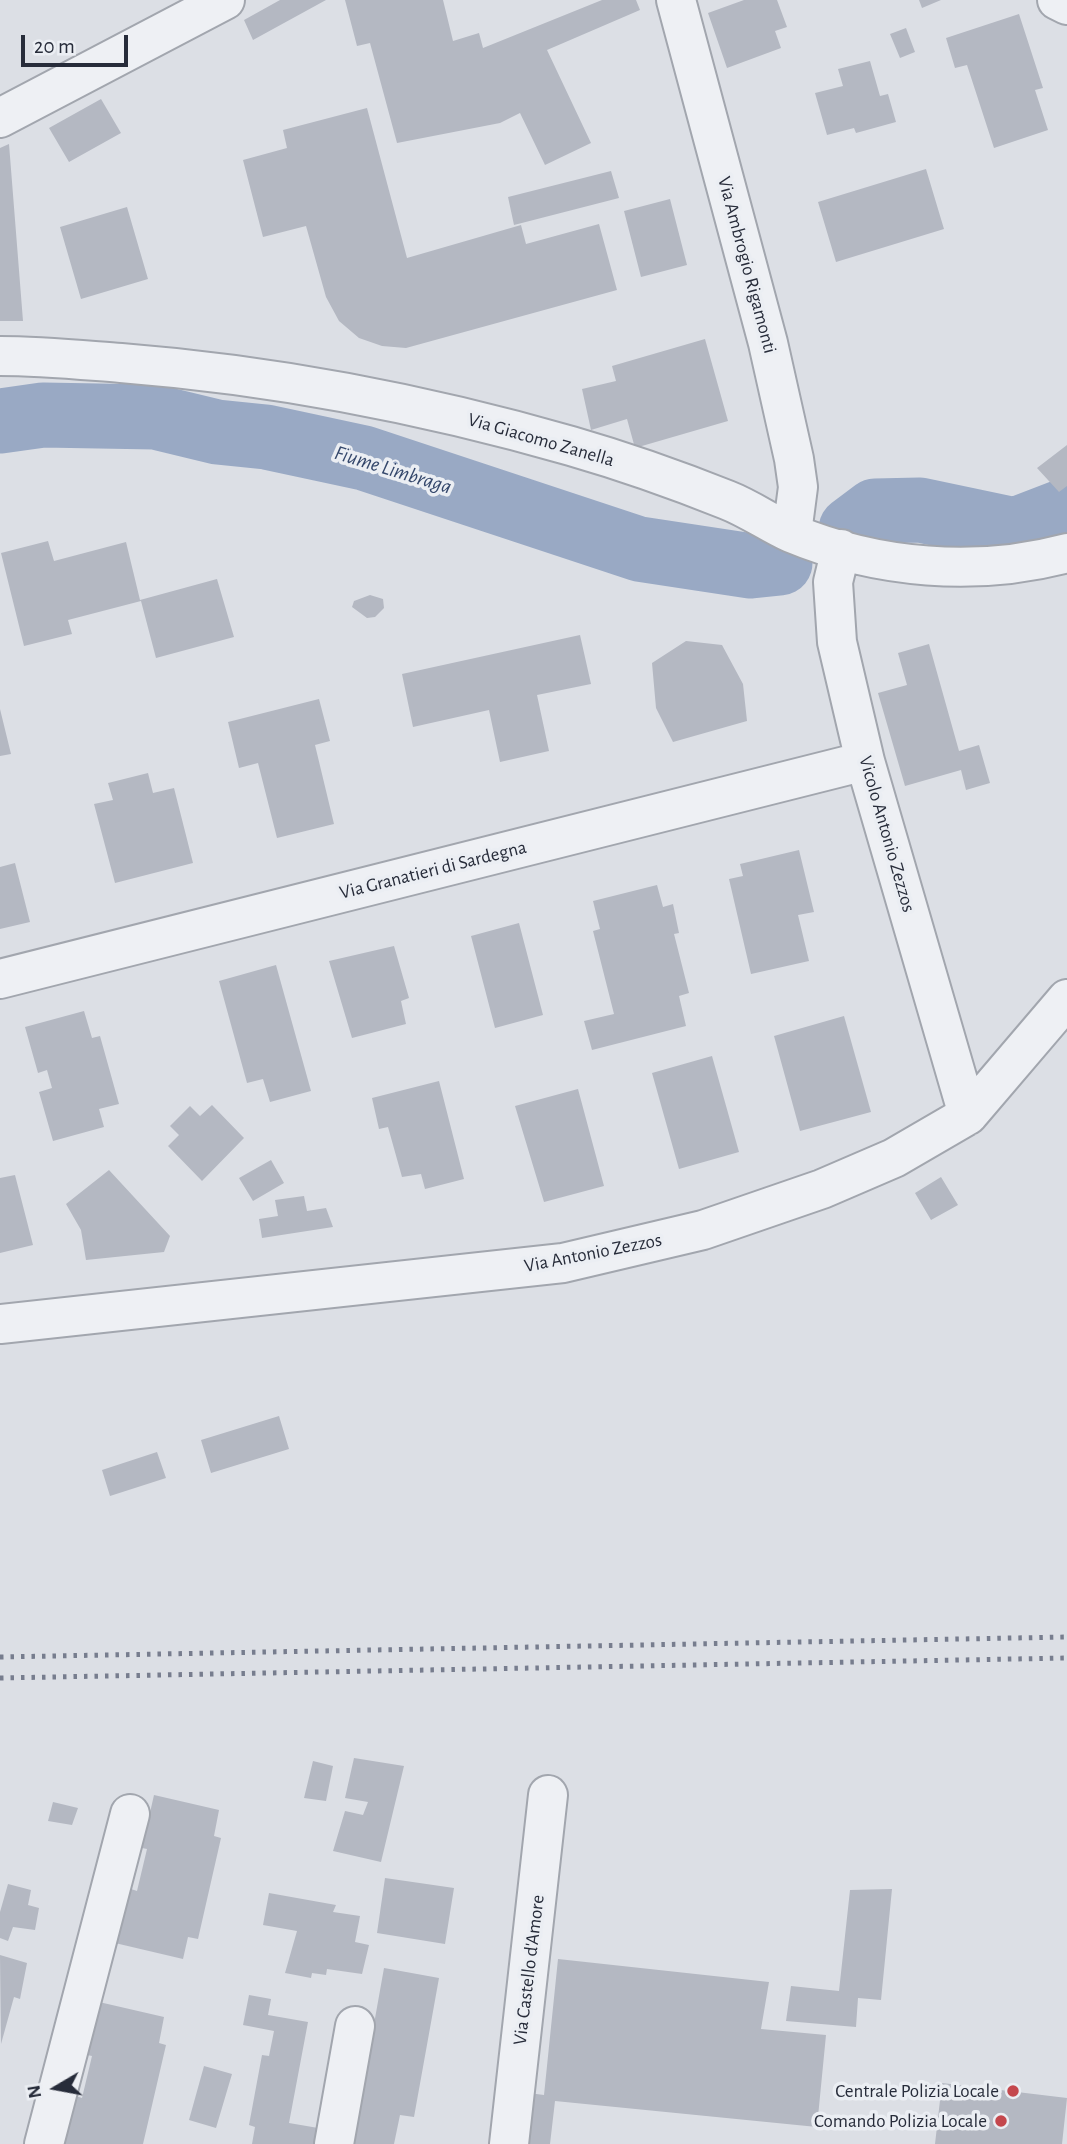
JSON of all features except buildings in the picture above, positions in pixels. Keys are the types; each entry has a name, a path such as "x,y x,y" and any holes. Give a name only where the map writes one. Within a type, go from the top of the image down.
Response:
{"street":[{"path":"0,118 225,0"},
{"name":"Via Ambrogio Rigamonti","path":"676,0 768,344 791,446 798,486 792,533"},
{"path":"1057,0 1067,5"},
{"name":"Via Giacomo Zanella","path":"0,356 194,369 362,396 487,422 575,447 729,500 792,533 841,549 910,565 957,567 1031,561 1067,553"},
{"name":"Vicolo Antonio Zezzos","path":"841,549 833,582 833,612 865,761 968,1115"},
{"name":"Via Granatieri di Sardegna","path":"0,979 865,761"},
{"name":"Via Antonio Zezzos","path":"0,1324 563,1263 703,1230 822,1189 894,1158 968,1115 1067,999"},
{"name":"Via Castello d'Amore","path":"509,2144 548,1796"},
{"path":"44,2144 130,1814"},
{"path":"334,2144 355,2026"}],"waterway":[{"name":"Fiume Limbraga","path":"0,421 43,415 155,417 217,432 266,437 364,458 639,549 751,566 780,563"},
{"name":"Fiume Limbraga","path":"851,529 875,511 920,510 1015,530 1067,510"}],"railway":[{"path":"0,1657 1067,1637"},
{"path":"0,1678 1067,1658"}],"place":[{"name":"Centrale Polizia Locale","path":"1013,2091"},
{"name":"Comando Polizia Locale","path":"1001,2121"}]}
